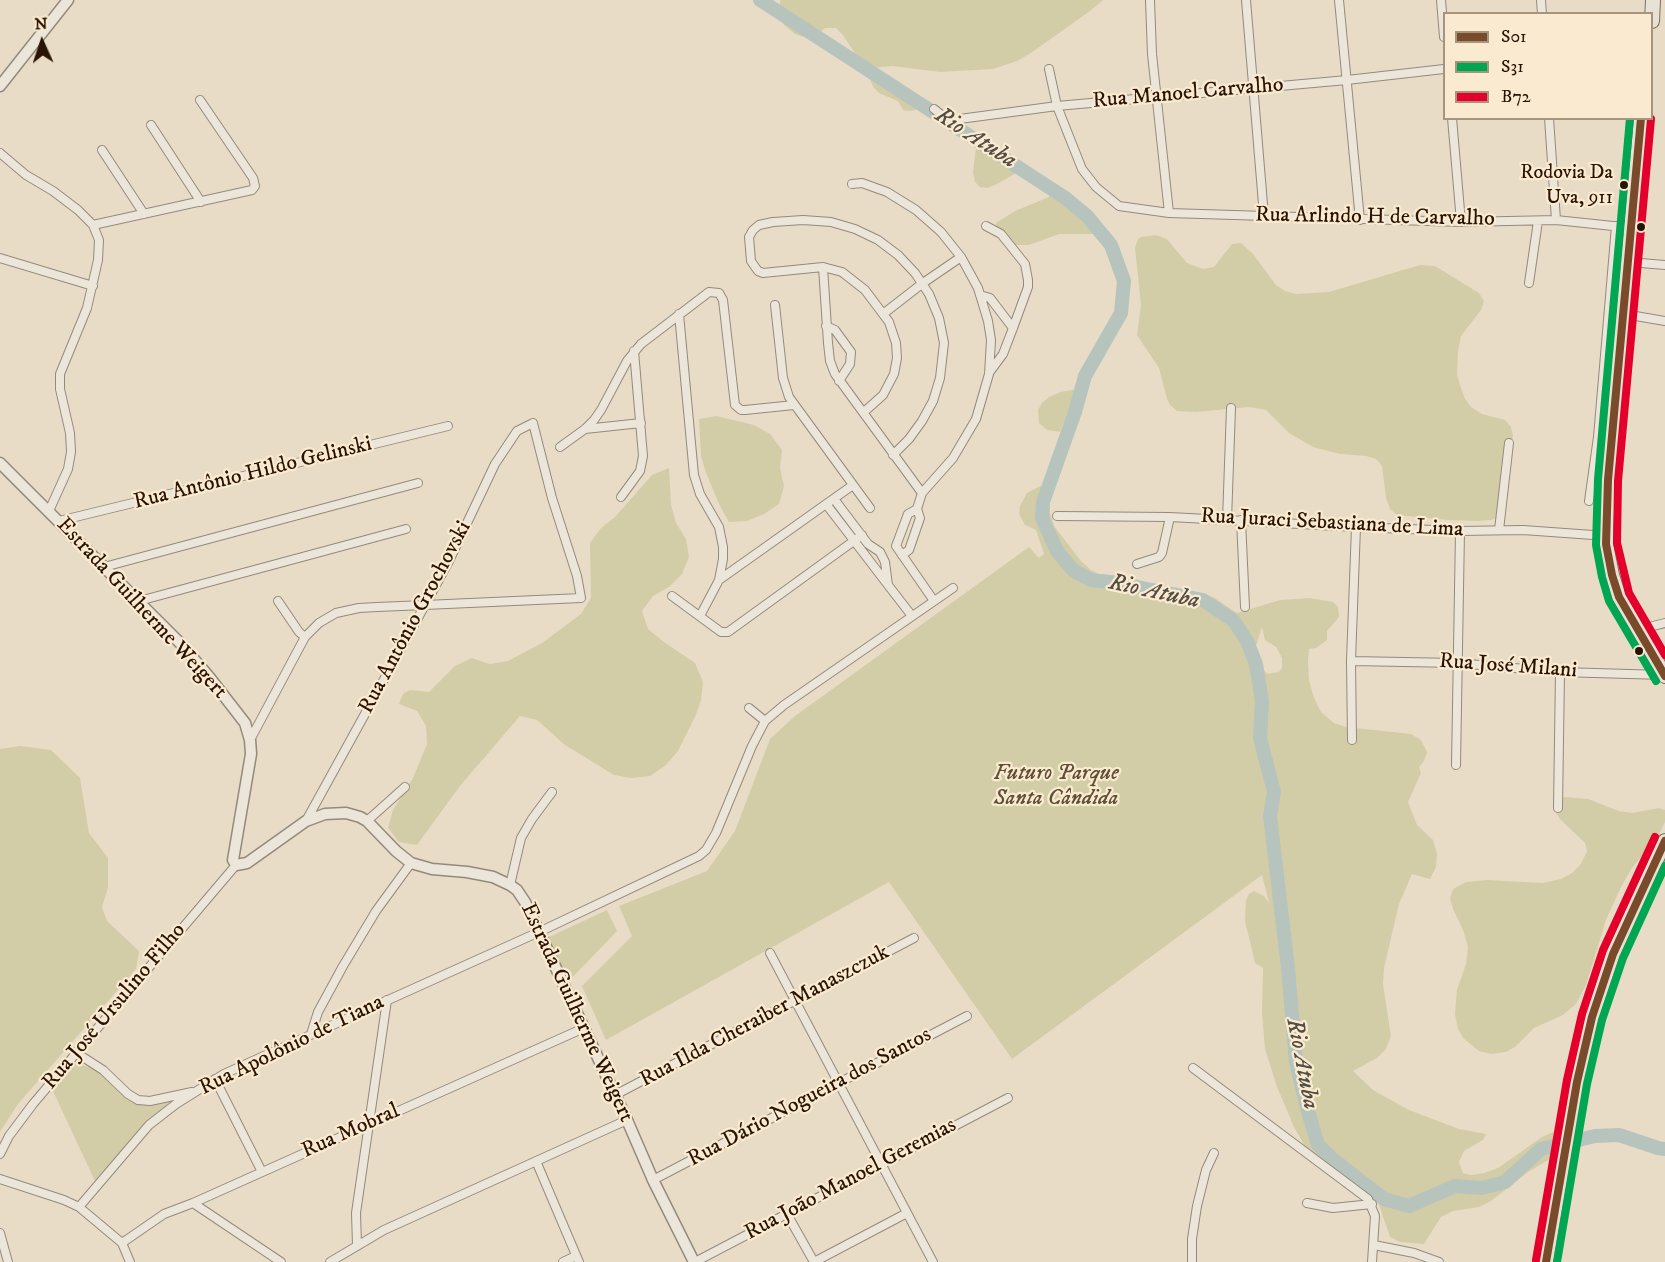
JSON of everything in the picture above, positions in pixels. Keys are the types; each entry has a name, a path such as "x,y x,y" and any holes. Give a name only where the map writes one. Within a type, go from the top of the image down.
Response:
{"highway":[{"path":"1641,120 1608,480 1607,536 1612,575 1619,597 1665,676"},
{"path":"1546,1262 1568,1128 1600,989 1627,920 1665,841"}],"street":[{"path":"0,86 68,0"},
{"path":"1150,0 1152,54 1169,213"},
{"path":"1246,0 1264,216"},
{"path":"1339,0 1360,220"},
{"path":"1441,0 1443,25"},
{"path":"1049,69 1057,106"},
{"name":"Rua Manoel Carvalho","path":"934,109 952,120 1057,106 1443,69"},
{"path":"93,225 249,191 255,186 255,182 201,100"},
{"name":"Rua Arlindo H de Carvalho","path":"1057,106 1082,169 1096,187 1119,206 1169,213 1461,222 1556,220 1632,228"},
{"path":"1452,120 1461,222"},
{"path":"1549,120 1556,220"},
{"path":"151,124 201,202"},
{"path":"102,150 144,214"},
{"path":"0,153 26,175 71,204 93,225 99,240 93,286 60,374 60,389 70,433 71,452 68,469 49,512"},
{"path":"852,184 862,183 887,192 916,210 941,232 961,257 980,295 991,340 989,374 981,404 969,433 954,458 922,493 918,509 920,518 909,550 902,555"},
{"path":"864,412 878,401 887,388 896,366 897,351 894,336 884,314 871,297 849,277 831,268 760,272 752,264 749,237 759,225 812,220 843,225 867,234 888,247 923,283 942,330 944,343 942,367 937,390 928,412 909,439 893,455"},
{"path":"1529,283 1538,220"},
{"path":"986,226 1001,234 1027,269 1028,287 1003,354 989,374"},
{"path":"1589,501 1598,437 1616,226"},
{"path":"884,314 961,257"},
{"path":"0,258 93,286"},
{"path":"1629,262 1665,265"},
{"path":"823,267 830,361 839,381 922,493"},
{"path":"560,447 585,429 602,410 634,351 648,337 706,293 718,293 724,306 735,405 745,410 794,405"},
{"path":"980,295 990,298 1014,328"},
{"path":"775,305 783,378 794,405 870,508"},
{"path":"678,314 694,474 700,494 716,520 721,535 723,559 719,580 700,616"},
{"path":"1624,314 1665,321"},
{"path":"826,326 835,330 851,352 850,364 839,381"},
{"path":"621,497 637,477 642,464 641,423 634,351"},
{"path":"1227,520 1231,408"},
{"name":"Rua Antônio Grochovski","path":"306,821 449,561 504,448 517,431 533,423 552,498 577,576 581,598 425,605"},
{"path":"585,429 641,423"},
{"name":"Rua Antônio Hildo Gelinski","path":"58,521 448,426"},
{"path":"1499,530 1509,442"},
{"name":"Estrada Guilherme Weigert","path":"0,463 181,644 245,723 250,740 249,767 233,860 236,865"},
{"path":"104,567 417,483"},
{"path":"719,580 853,485"},
{"path":"834,499 862,536 883,557 888,585"},
{"path":"826,504 912,616"},
{"path":"918,509 908,514 896,546 934,601"},
{"name":"Rua Juraci Sebastiana de Lima","path":"1057,516 1170,517 1460,531 1523,530 1607,536"},
{"path":"1137,564 1159,557 1162,553 1170,517"},
{"path":"1241,520 1245,607"},
{"path":"1352,740 1351,661 1356,527"},
{"path":"139,601 406,528"},
{"path":"1456,765 1460,531"},
{"path":"672,596 725,633 731,631 862,536"},
{"path":"871,564 879,562 883,557"},
{"path":"749,708 765,721 784,705 952,588"},
{"path":"278,601 304,637"},
{"path":"250,740 304,637 328,617 346,610 425,605"},
{"path":"1641,635 1653,626 1665,623"},
{"name":"Rua José Milani","path":"1351,661 1456,663 1560,672 1665,676"},
{"path":"1558,808 1560,672"},
{"name":"Rua Apolônio de Tiana","path":"79,1207 149,1125 195,1091 249,1062 691,861 706,850 716,833 752,746 765,721"},
{"path":"236,865 247,863 315,817 336,813 354,815 367,821 405,787"},
{"path":"510,885 520,838 552,792"},
{"name":"Estrada Guilherme Weigert","path":"367,821 411,863 432,869 480,874 501,880 522,897 653,1180 694,1262"},
{"path":"311,1034 318,1012 343,966 371,919 411,863"},
{"name":"Rua José Ursulino Filho","path":"0,1154 14,1128 75,1052 236,865"},
{"name":"Rua Ilda Cheraiber Manaszczuk","path":"615,1095 914,938"},
{"path":"770,953 933,1262"},
{"path":"357,1245 356,1214 387,1000"},
{"name":"Rua Dário Nogueira dos Santos","path":"653,1180 967,1016"},
{"name":"Rua Mobral","path":"122,1243 164,1214 584,1028"},
{"path":"75,1052 103,1070 128,1094 138,1100 150,1101 171,1094 195,1091"},
{"path":"1193,1068 1356,1188 1372,1204 1376,1222 1372,1262"},
{"path":"215,1080 262,1172"},
{"name":"Rua João Manoel Geremias","path":"694,1262 1008,1098"},
{"path":"330,1262 384,1230 627,1120"},
{"path":"1192,1262 1192,1239 1197,1206 1206,1170 1214,1153"},
{"path":"536,1161 578,1259 562,1262"},
{"path":"0,1179 79,1207 122,1243 130,1262"},
{"path":"192,1203 280,1262"},
{"path":"1307,1203 1333,1208 1372,1204"},
{"path":"786,1214 814,1262 907,1213"},
{"path":"0,1233 8,1262"},
{"path":"1374,1245 1439,1262"}],"green space":[{"path":"780,0 1103,0 1031,53 1017,61 993,69 940,72 892,66 870,68 868,73 872,77 924,108 910,111 903,110 898,101 879,93 874,88 862,64 836,28 825,28 815,37 807,38 795,34 784,25 781,18"},
{"path":"977,140 1024,169 995,185 987,188 980,187 975,182 973,172"},
{"path":"1051,187 1075,204 1099,234 1059,234 1029,245 1008,245 995,234 996,223 1015,211 1049,197"},
{"path":"1156,235 1167,239 1187,263 1203,269 1214,267 1232,244 1241,243 1253,254 1276,285 1296,294 1329,292 1420,265 1435,266 1479,293 1484,301 1481,310 1461,336 1457,375 1464,397 1471,407 1482,414 1505,420 1511,427 1513,435 1506,479 1506,510 1502,516 1478,521 1397,515 1390,509 1386,498 1382,466 1376,459 1340,454 1313,447 1289,433 1266,410 1249,407 1196,412 1177,411 1167,399 1159,368 1137,335 1141,305 1135,248 1141,237"},
{"path":"1077,389 1060,432 1047,430 1039,423 1038,410 1042,403 1061,392"},
{"path":"716,416 754,425 770,434 782,450 780,468 784,486 779,504 747,521 729,522 706,473 701,456 699,419"},
{"path":"669,468 671,505 676,523 686,539 689,557 682,574 669,587 653,596 642,611 648,629 695,663 703,682 701,700 695,717 678,751 666,765 650,776 631,778 614,775 565,745 537,720 520,716 460,786 417,845 399,842 388,828 393,810 413,778 427,744 426,726 417,711 399,704 403,694 410,690 429,692 455,666 472,658 490,664 508,661 542,643 581,614 591,598 590,543 601,528 615,517 652,475"},
{"name":"Futuro Parque Santa Cândida","path":"1048,482 1050,513 1054,526 1081,561 1099,574 1133,577 1148,586 1213,597 1237,613 1280,600 1310,598 1333,602 1338,607 1339,617 1327,631 1327,640 1316,648 1309,649 1309,680 1321,712 1334,723 1346,727 1411,734 1421,740 1427,752 1419,767 1421,773 1408,802 1417,825 1433,840 1437,854 1436,867 1430,879 1412,874 1399,904 1384,968 1383,984 1391,1036 1386,1049 1377,1058 1353,1071 1373,1090 1409,1110 1459,1129 1486,1134 1483,1140 1464,1151 1459,1162 1463,1173 1471,1175 1498,1168 1542,1137 1556,1131 1558,1134 1554,1155 1550,1159 1528,1172 1491,1201 1479,1207 1453,1211 1441,1217 1424,1244 1400,1242 1390,1237 1378,1202 1306,1148 1294,1127 1277,1087 1265,1049 1262,1012 1263,968 1255,963 1245,921 1246,900 1249,894 1254,891 1264,896 1269,903 1262,875 1012,1059 889,882 606,1040 582,986 632,936 619,906 707,871 735,831 770,739 795,716 1029,547 1039,558 1044,554 1036,530 1025,525 1019,514 1020,506 1027,493","holes":["1262,627 1265,640 1276,647 1282,658 1282,668 1279,672 1267,674 1262,667 1256,646"]},
{"path":"20,746 51,750 80,778 89,833 108,858 108,888 102,907 107,921 139,951 136,969 18,1104 0,1132 0,749"},
{"path":"1564,797 1588,799 1619,811 1632,813 1659,808 1665,810 1665,822 1658,836 1632,868 1621,887 1606,920 1586,985 1576,1004 1563,1015 1534,1028 1515,1047 1506,1052 1491,1054 1479,1051 1463,1038 1458,1029 1455,1014 1457,990 1466,964 1468,947 1450,898 1453,889 1466,882 1487,880 1543,883 1561,879 1572,873 1581,864 1587,851 1585,843 1560,819 1555,811 1555,803"},
{"path":"607,910 617,931 567,983 547,938"},
{"path":"74,1063 98,1071 134,1103 150,1104 180,1097 148,1119 95,1181 52,1089"}],"waterway":[{"name":"Rio Atuba","path":"760,0 1064,197 1087,216 1111,245 1124,281 1121,313 1085,376 1075,412 1043,502 1042,518 1057,551 1074,571 1091,580 1203,600 1234,621 1247,641 1256,664 1262,701 1260,738 1274,792 1270,816 1288,968 1296,1062 1318,1145 1384,1199 1409,1206 1455,1186 1482,1188 1505,1182 1541,1149 1595,1136 1619,1135 1665,1149"}],"transit line":[{"name":"S31","path":"1630,120 1598,479 1596,545 1609,601 1656,681"},
{"name":"S01","path":"1641,120 1608,480 1606,544 1619,597 1665,676"},
{"name":"B72","path":"1651,120 1618,481 1617,543 1629,593 1665,655"},
{"name":"B72","path":"1536,1260 1567,1080 1582,1014 1603,950 1655,837"},
{"name":"S01","path":"1546,1262 1577,1082 1592,1017 1613,954 1665,841"},
{"name":"S31","path":"1557,1262 1587,1084 1602,1020 1623,958 1665,866"}],"place":[{"name":"Rodovia Da Uva, 911","path":"1624,185"}]}
